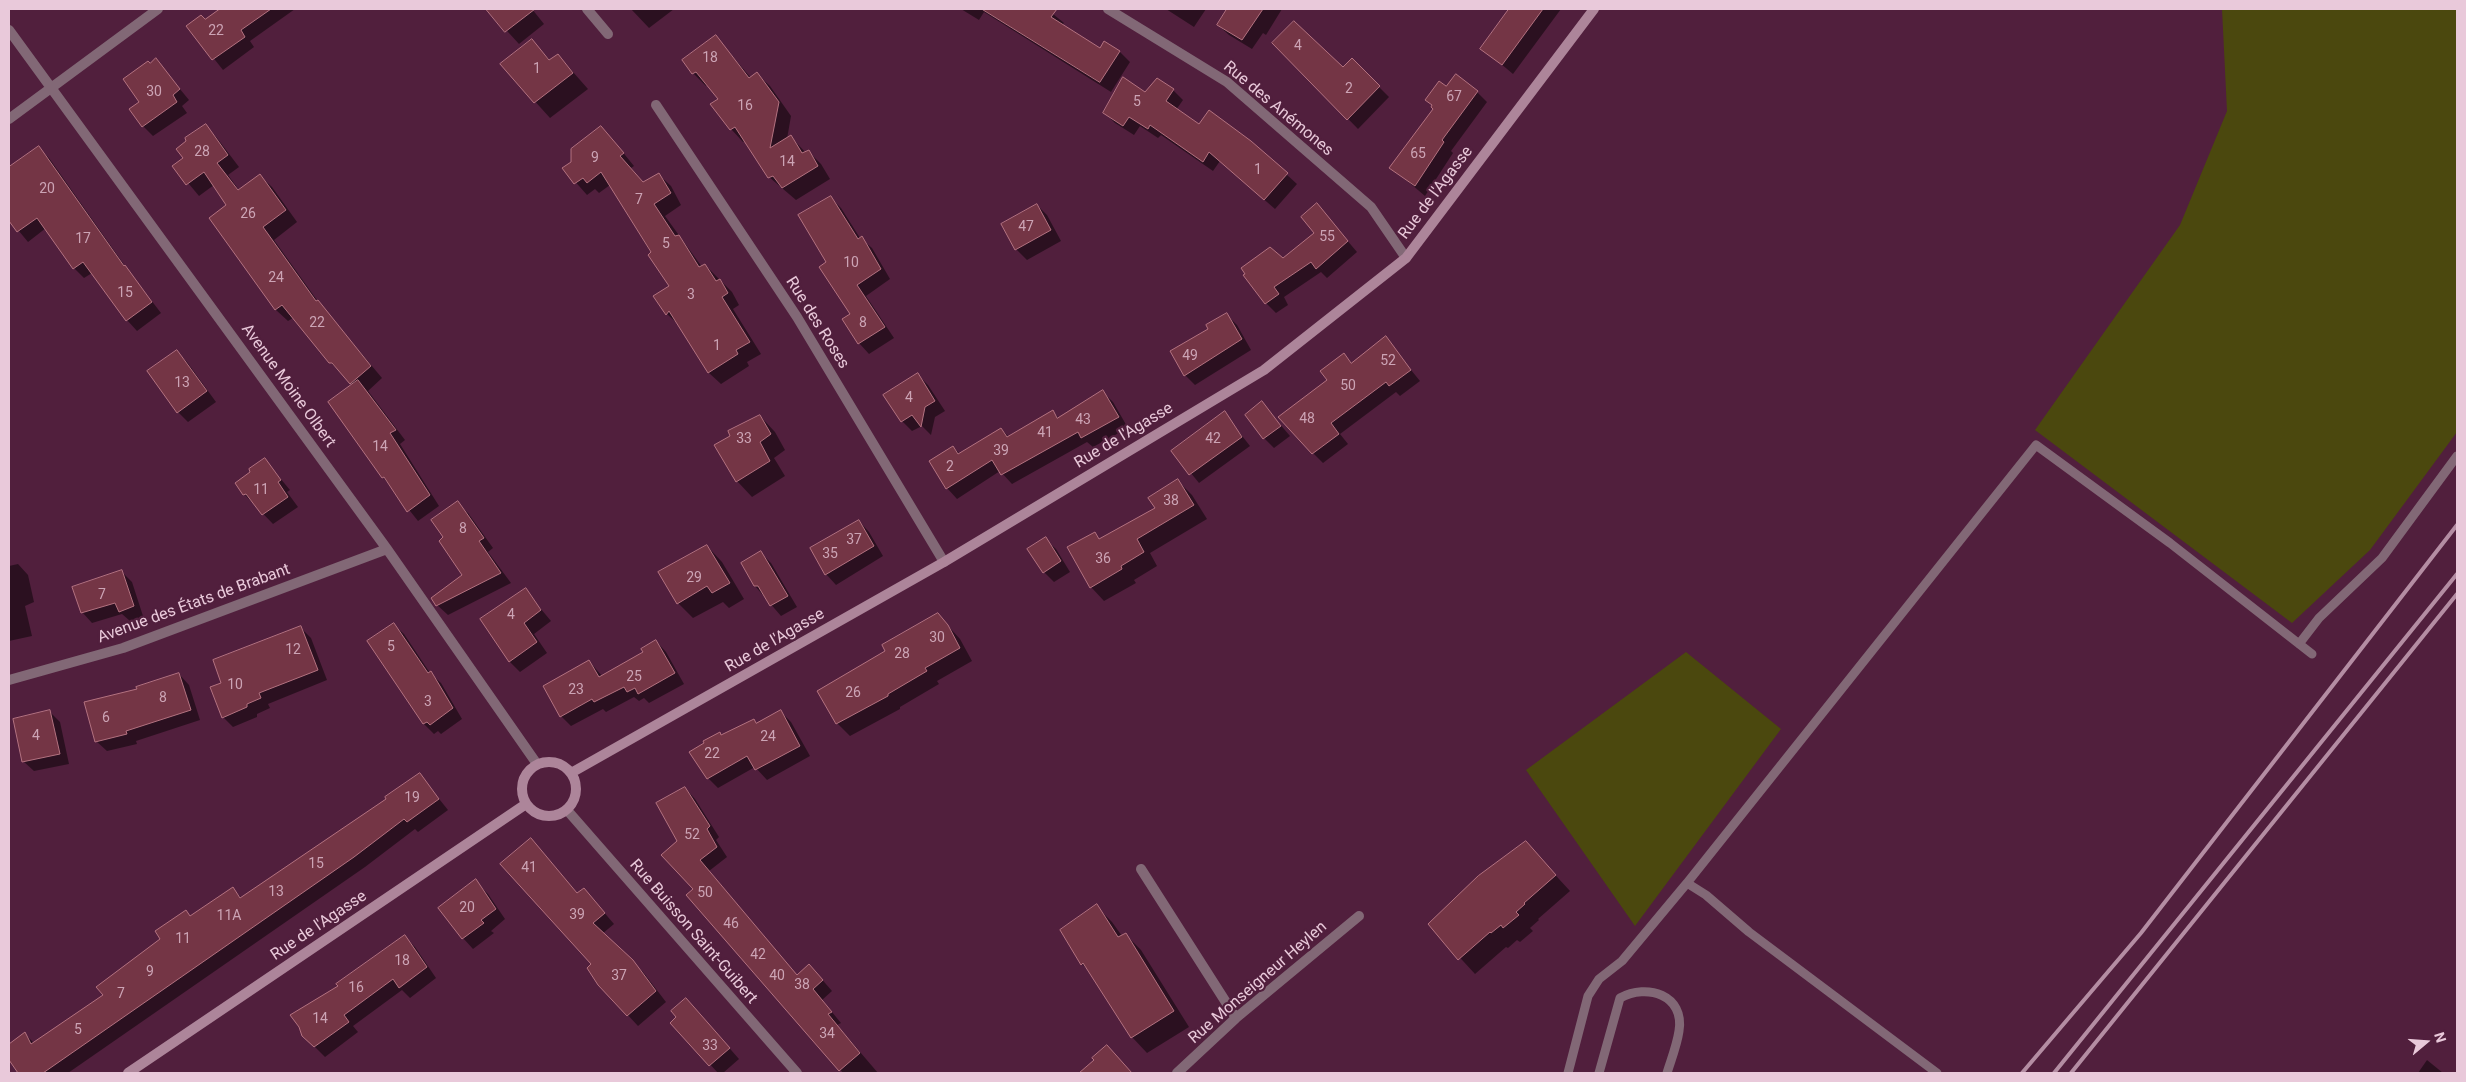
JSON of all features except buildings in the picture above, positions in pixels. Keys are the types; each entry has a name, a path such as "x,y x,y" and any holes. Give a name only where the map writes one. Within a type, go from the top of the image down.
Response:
{"street":[{"path":"9,119 158,9"},
{"path":"587,9 608,34"},
{"name":"Rue des Anémones","path":"1108,9 1227,82 1371,207 1406,258"},
{"name":"Rue de l'Agasse","path":"572,773 944,562 1264,370 1406,258 1594,9"},
{"name":"Avenue Moine Olbert","path":"9,30 387,549 537,764"},
{"name":"Rue des Roses","path":"656,105 796,317 944,562"},
{"name":"Avenue des États de Brabant","path":"9,680 122,648 387,549"},
{"path":"552,762 560,764 572,773 575,780 576,797 567,810 549,817 532,811 526,804 522,796 524,777 537,764 552,762"},
{"name":"Rue de l'Agasse","path":"128,1073 526,804"},
{"name":"Rue Buisson Saint-Guibert","path":"567,810 796,1073"},
{"path":"1141,870 1236,1018"},
{"name":"Rue Monseigneur Heylen","path":"1178,1073 1236,1018 1358,916"}],"lane":[{"path":"1568,1073 1588,996 1599,979 1622,961 1687,883 2036,445 2170,543 2312,654"},
{"path":"2299,644 2319,618 2382,558 2457,456"},
{"path":"1687,883 1706,895 1749,932 1937,1073"},
{"path":"1599,1073 1620,998 1632,991 1647,990 1660,994 1672,1004 1678,1016 1680,1031 1667,1073"}],"shaded area":[{"path":"2222,9 2457,9 2457,432 2370,550 2292,623 2035,430 2180,225 2227,111"},
{"path":"1686,652 1781,729 1635,926 1526,770"}],"railway":[{"path":"2022,1073 2141,933 2457,525"},
{"path":"2054,1073 2457,574"},
{"path":"2071,1073 2457,594"}]}
